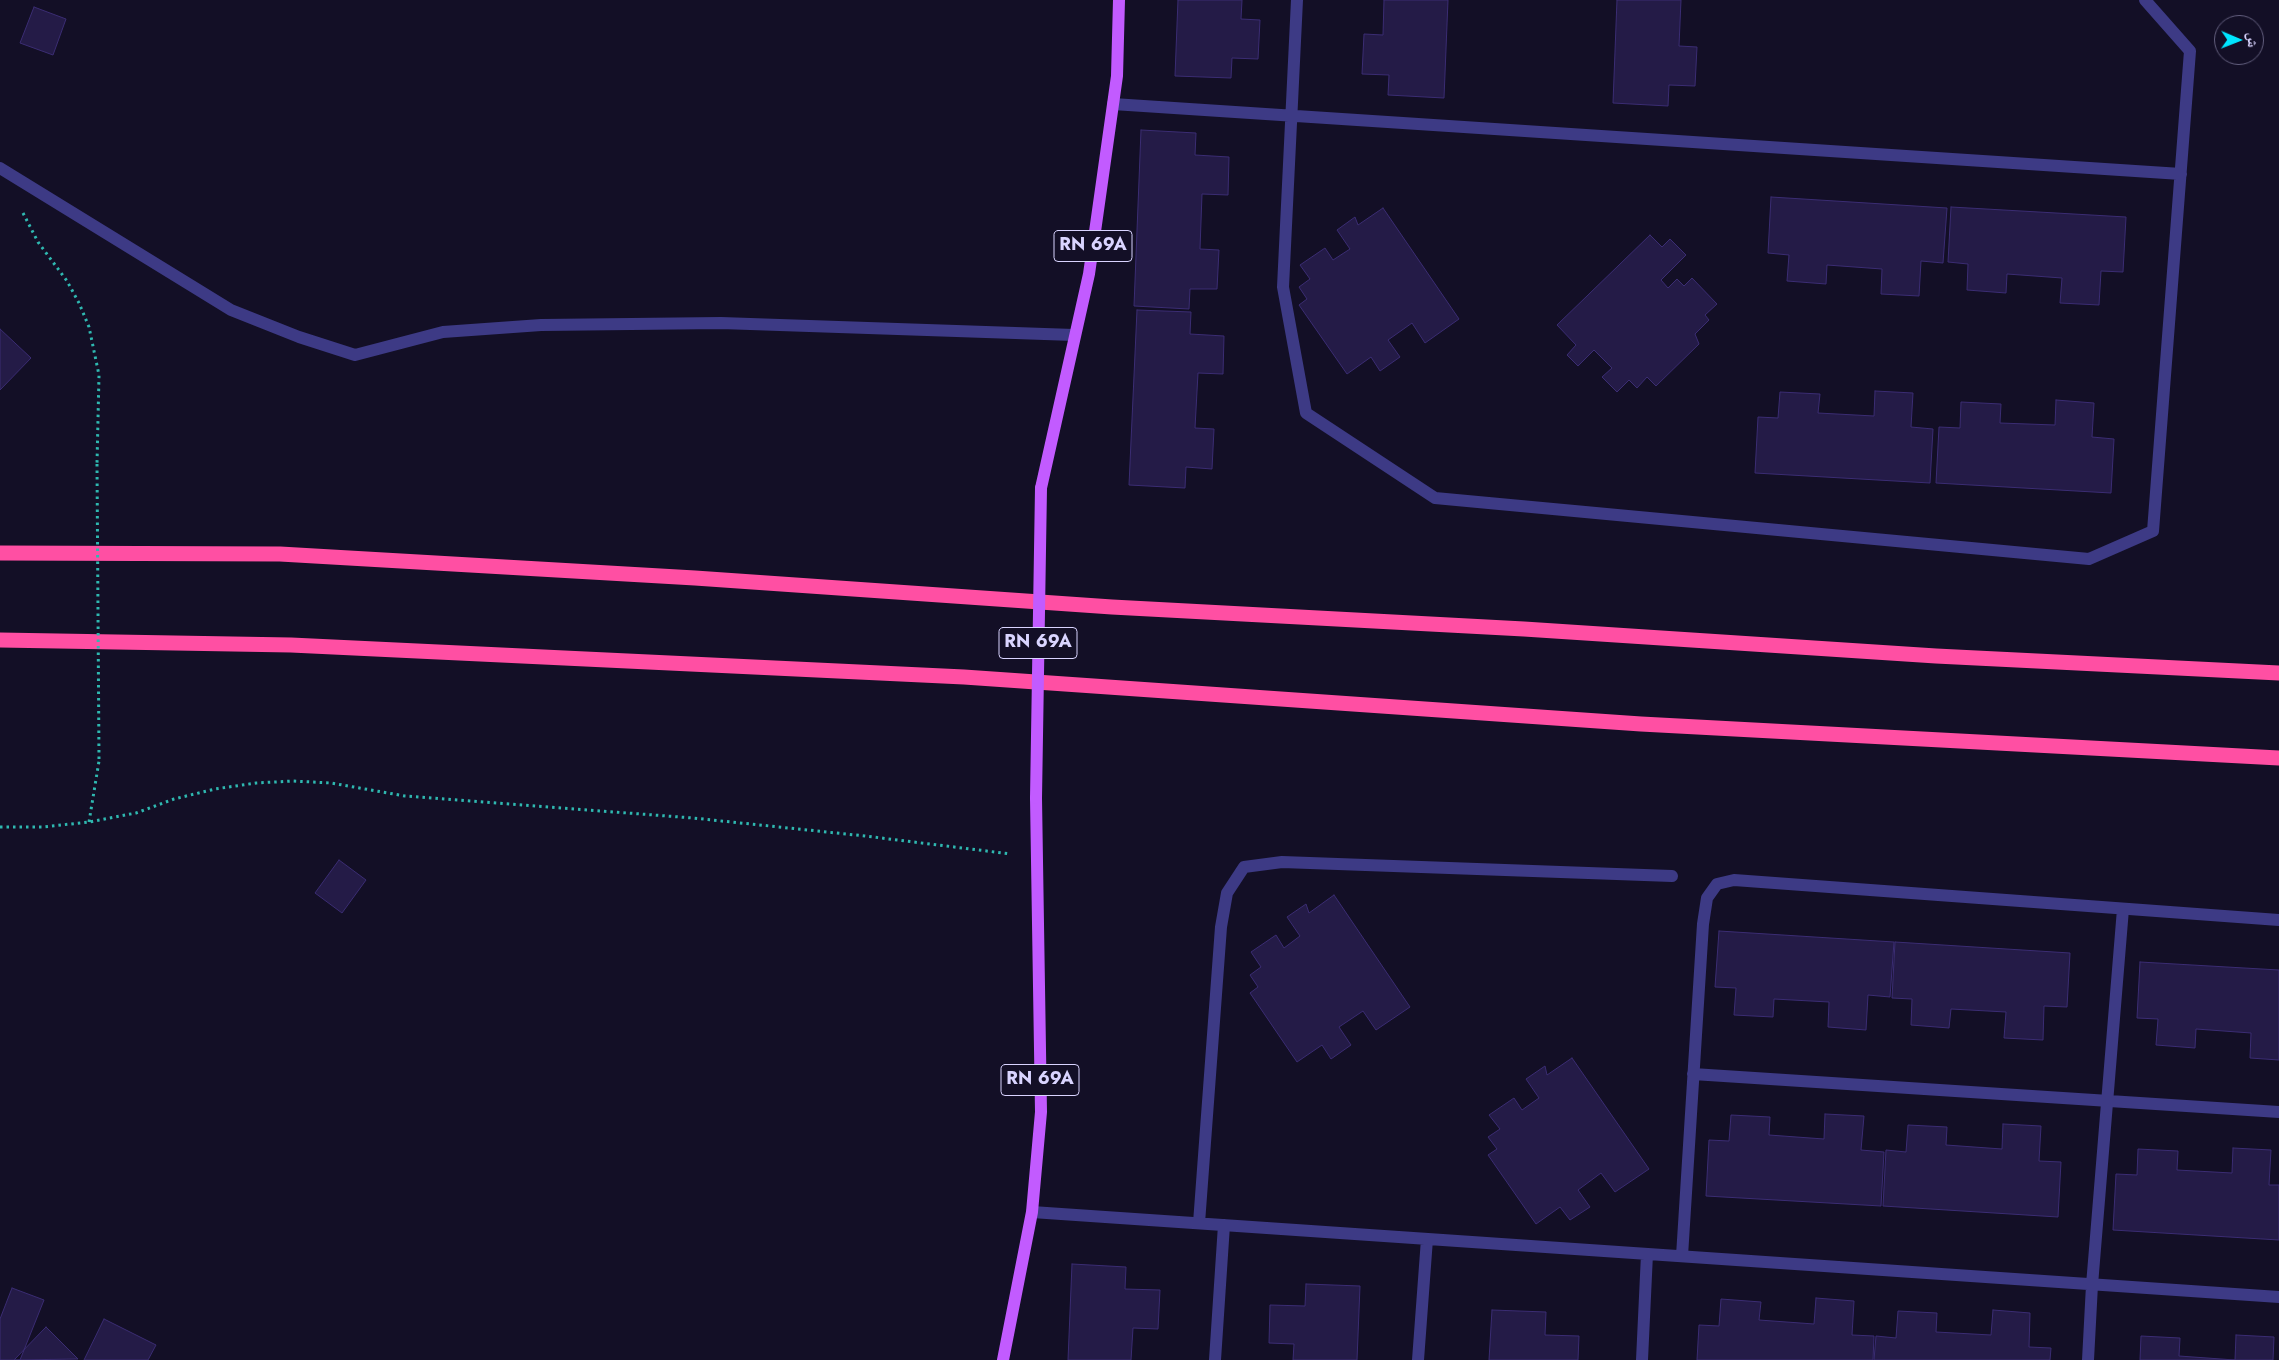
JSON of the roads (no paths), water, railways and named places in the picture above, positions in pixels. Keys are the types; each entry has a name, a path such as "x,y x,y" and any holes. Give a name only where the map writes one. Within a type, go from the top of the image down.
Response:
{"highway":[{"path":"0,553 290,554 695,578 1122,608 1524,629 1936,656 2279,673"},
{"path":"0,640 291,645 964,677 1651,724 2279,758"}],"main road":[{"name":"RN 69A","path":"1003,1360 1032,1212 1041,1112 1036,798 1041,488 1089,274 1117,76 1119,0"}],"street":[{"path":"1297,0 1283,287 1306,413 1435,498 2089,559 2153,531 2190,51 2145,0"},
{"path":"1113,104 2181,174"},
{"path":"0,168 231,310 299,337 355,355 443,332 541,325 721,323 1074,335"},
{"path":"1198,1223 1221,927 1228,893 1244,867 1282,862 1672,876"},
{"path":"1682,1256 1703,924 1707,898 1717,884 1734,880 2279,920"},
{"path":"2088,1360 2092,1285 2123,909"},
{"path":"1693,1074 2279,1112"},
{"path":"1032,1212 2279,1297"},
{"path":"1215,1360 1224,1225"},
{"path":"1418,1360 1427,1239"},
{"path":"1642,1360 1647,1254"}]}
